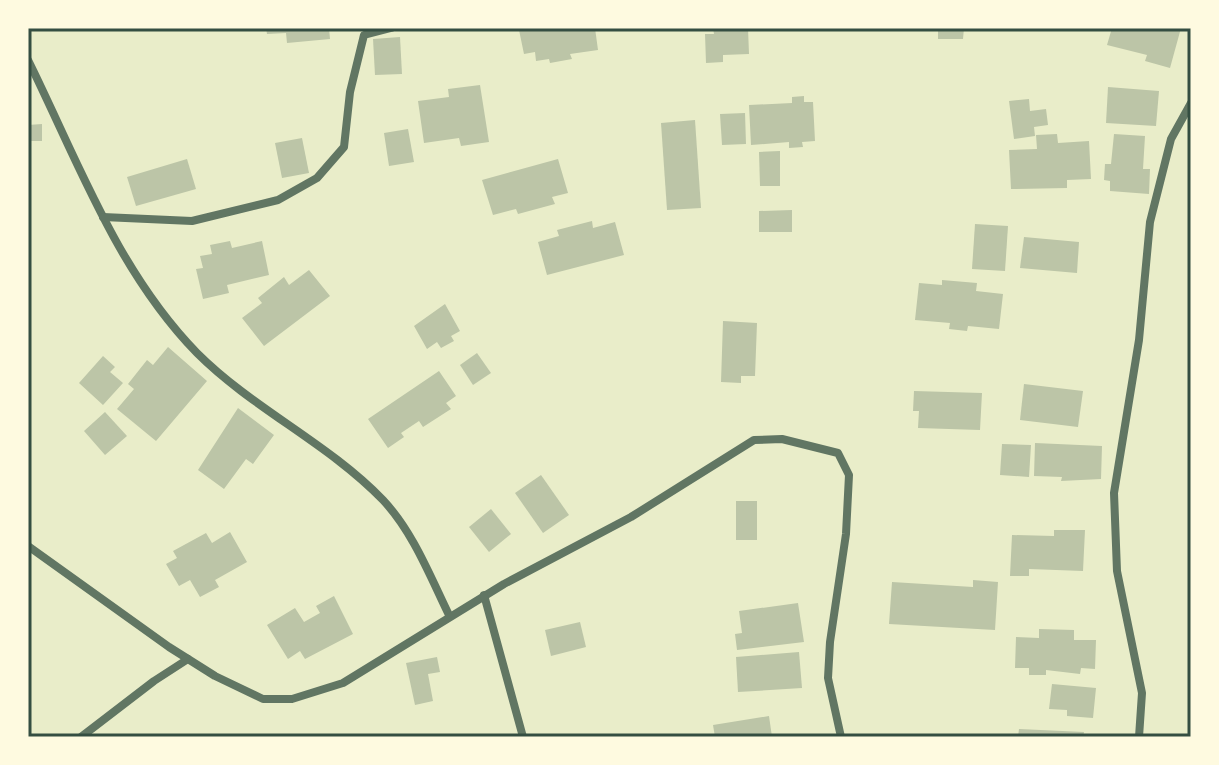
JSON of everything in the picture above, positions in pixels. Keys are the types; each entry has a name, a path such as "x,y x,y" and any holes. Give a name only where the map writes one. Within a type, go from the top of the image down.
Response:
{"street":[{"path":"103,217 192,221 278,200 317,178 344,147 350,92 364,35 391,28"},
{"path":"28,60 103,217 147,296 199,354 347,466 385,502 416,545 449,615"},
{"path":"1139,737 1142,693 1117,571 1114,493 1139,340 1150,222 1171,139 1191,103"},
{"path":"28,546 188,659 263,699 292,699 343,683 449,615 631,517 754,440 782,439 838,453 849,475 828,678 841,737"},
{"path":"484,595 523,737"},
{"path":"81,737 188,659"}],"building":[{"path":"266,28 329,28 330,39 287,43 286,33 267,34"},
{"path":"595,28 598,50 570,54 572,59 550,63 549,59 536,61 535,52 524,54 519,30"},
{"path":"713,28 748,28 749,54 723,55 723,62 706,63 705,34 714,34"},
{"path":"938,28 964,28 963,39 938,39"},
{"path":"1112,28 1181,28 1170,68 1145,61 1147,55 1107,45"},
{"path":"400,37 402,74 375,75 373,39"},
{"path":"480,85 489,142 461,146 459,138 424,143 418,101 449,97 448,89"},
{"path":"1108,87 1159,91 1156,126 1106,123"},
{"path":"804,96 804,102 813,102 815,141 802,142 803,147 789,148 789,142 751,145 749,105 792,103 792,97"},
{"path":"1029,99 1030,111 1046,109 1048,125 1034,127 1035,136 1014,139 1009,101"},
{"path":"745,113 746,144 722,145 720,114"},
{"path":"695,120 701,208 667,210 661,123"},
{"path":"42,124 42,141 28,141 28,125"},
{"path":"408,129 414,162 389,166 384,133"},
{"path":"1057,134 1058,143 1089,141 1091,179 1067,180 1067,188 1011,189 1009,150 1037,149 1036,135"},
{"path":"1114,134 1145,136 1143,169 1150,169 1149,194 1110,191 1110,181 1104,180 1105,164 1111,164"},
{"path":"302,138 309,173 282,178 275,143"},
{"path":"780,151 780,186 760,186 759,152"},
{"path":"187,159 196,189 136,206 127,177"},
{"path":"558,159 568,193 552,197 555,204 518,214 516,209 493,215 482,180"},
{"path":"792,210 792,232 759,232 759,211"},
{"path":"592,221 593,228 615,222 624,255 547,275 538,242 559,236 557,230"},
{"path":"975,224 1008,226 1005,271 972,269"},
{"path":"1024,237 1079,242 1077,273 1020,268"},
{"path":"230,241 232,248 262,241 269,275 227,285 229,293 203,299 196,269 203,268 200,256 212,254 210,245"},
{"path":"309,270 330,296 264,346 242,318 262,303 258,298 284,277 289,285"},
{"path":"942,280 977,283 976,291 1003,294 999,329 968,326 967,331 949,329 950,323 915,320 919,283 942,285"},
{"path":"445,304 460,331 451,336 454,341 441,348 437,342 427,349 414,326"},
{"path":"723,321 757,323 755,376 741,376 741,383 721,382"},
{"path":"168,347 207,381 156,441 117,409 134,389 128,384 147,360 153,365"},
{"path":"477,353 491,373 473,385 460,365"},
{"path":"103,356 115,367 110,372 123,383 103,405 79,383"},
{"path":"439,371 456,396 446,403 451,409 423,427 419,421 401,433 404,437 388,448 368,419"},
{"path":"1024,384 1083,391 1078,427 1020,420"},
{"path":"914,391 982,393 980,430 918,428 919,411 913,411"},
{"path":"238,408 274,435 253,464 246,459 224,489 198,470"},
{"path":"105,412 127,436 105,455 84,431"},
{"path":"1035,443 1102,446 1101,479 1061,481 1062,477 1034,476"},
{"path":"1002,444 1031,445 1029,477 1000,475"},
{"path":"541,475 569,515 543,533 515,493"},
{"path":"736,501 757,501 757,540 736,540"},
{"path":"491,509 511,534 489,552 469,527"},
{"path":"1054,530 1085,530 1083,571 1029,569 1029,576 1010,576 1012,535 1054,536"},
{"path":"230,532 247,562 215,580 219,587 200,597 190,580 179,586 166,564 177,558 173,551 206,533 212,543"},
{"path":"973,580 998,582 995,630 889,624 892,582 973,587"},
{"path":"334,596 353,634 305,659 300,651 288,659 267,625 295,608 304,622 320,613 316,606"},
{"path":"798,603 804,642 737,650 735,634 742,633 739,611"},
{"path":"580,622 586,647 551,656 545,630"},
{"path":"1039,629 1074,630 1074,640 1096,640 1095,669 1081,668 1080,674 1046,670 1046,675 1029,675 1029,668 1015,668 1016,637 1039,638"},
{"path":"799,652 802,688 738,692 736,657"},
{"path":"437,657 440,672 428,674 433,701 415,705 406,663"},
{"path":"1052,684 1096,688 1093,718 1067,716 1067,710 1049,709"},
{"path":"769,716 772,737 715,737 713,725"},
{"path":"1019,729 1084,732 1083,737 1018,737"}]}
